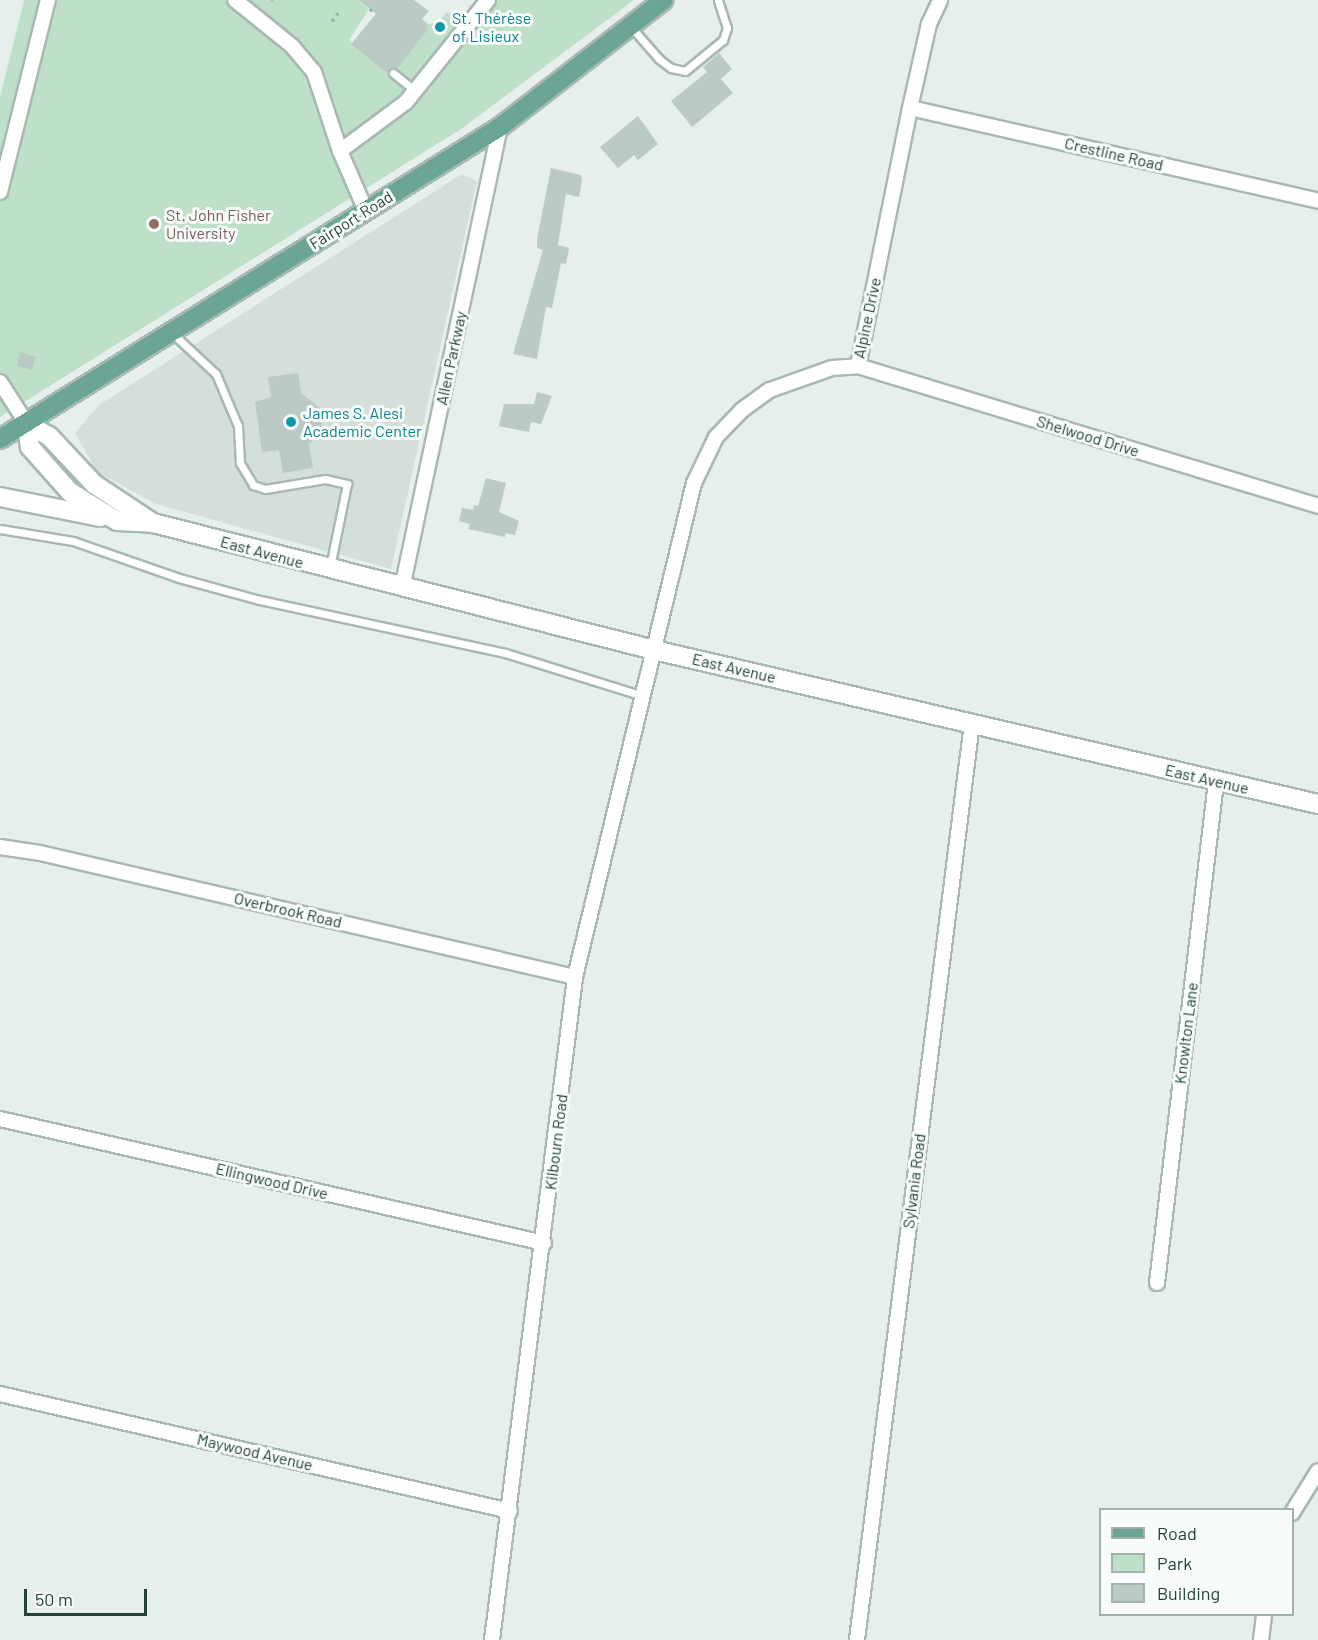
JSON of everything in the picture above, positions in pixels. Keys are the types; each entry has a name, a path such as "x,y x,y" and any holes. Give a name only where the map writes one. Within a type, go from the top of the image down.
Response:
{"main road":[{"name":"Fairport Road","path":"27,424 500,127 664,0"},
{"name":"East Avenue","path":"27,424 30,447 70,492 117,521 153,523 329,570 654,650 1318,804"},
{"name":"East Avenue","path":"27,424 49,436 93,484 153,523"},
{"path":"0,439 27,424"},
{"path":"0,497 117,521"}],"street":[{"path":"0,192 48,0"},
{"path":"235,0 292,46 314,72 340,152 366,210"},
{"path":"340,152 392,114 415,91 488,0"},
{"name":"Alpine Drive","path":"654,650 694,483 716,437 742,410 770,390 832,368 858,366 910,108 929,24 940,0"},
{"name":"Crestline Road","path":"910,108 1318,201"},
{"name":"Allen Parkway","path":"402,588 500,127"},
{"name":"Shelwood Drive","path":"858,366 1318,506"},
{"path":"0,382 27,424"},
{"name":"Kilbourn Road","path":"492,1640 544,1243 575,977 654,650"},
{"name":"Sylvania Road","path":"857,1640 972,723"},
{"name":"Knowlton Lane","path":"1157,1283 1216,782"},
{"name":"Overbrook Road","path":"0,847 40,853 575,977"},
{"name":"Ellingwood Drive","path":"0,1119 544,1243"},
{"name":"Maywood Avenue","path":"0,1394 510,1511"},
{"path":"1294,1512 1318,1471"},
{"path":"1261,1640 1264,1616"}],"lane":[{"path":"630,26 658,59 671,68 685,71 723,39 727,28 718,0"},
{"path":"393,73 415,91"},
{"path":"172,333 216,374 231,404 240,463 253,485 266,489 325,479 347,484 329,570"},
{"path":"0,529 74,541 179,578 260,600 505,653 643,696"}],"path":[{"path":"370,11 374,6"},
{"path":"332,21 338,13"}],"shaded area":[{"name":"St. John Fisher University","path":"462,174 477,181 391,569 156,504 97,472 75,433 99,405"}],"green space":[{"name":"St. John Fisher University","path":"24,0 359,0 369,9 349,40 391,76 427,31 428,24 439,22 446,13 461,12 478,25 498,0 634,0 461,129 0,417 0,96"}],"building":[{"path":"359,0 414,0 429,11 422,19 428,24 427,31 397,69 390,68 387,73 351,44 376,14"},
{"path":"719,53 732,69 721,79 733,93 692,127 671,101 707,72 703,67"},
{"path":"638,116 658,144 638,160 634,155 618,168 600,147"},
{"path":"551,168 581,175 582,180 579,197 566,194 558,245 569,248 566,264 561,263 552,308 546,307 537,359 513,354 543,250 537,248 537,239"},
{"path":"20,352 36,357 32,370 17,366"},
{"name":"James S. Alesi Academic Center","path":"298,373 301,393 320,408 322,428 309,445 313,468 283,473 279,450 262,452 255,402 271,397 268,377"},
{"path":"537,392 552,396 541,424 531,422 529,432 499,426 504,404 534,404"},
{"path":"486,478 506,483 499,512 519,521 515,535 506,533 505,537 468,529 470,524 459,521 462,508 473,510 474,505 478,506"}],"place":[{"name":"St. Thérèse of Lisieux","path":"440,27"},
{"name":"St. John Fisher University","path":"154,224"},
{"name":"James S. Alesi Academic Center","path":"291,422"}]}
